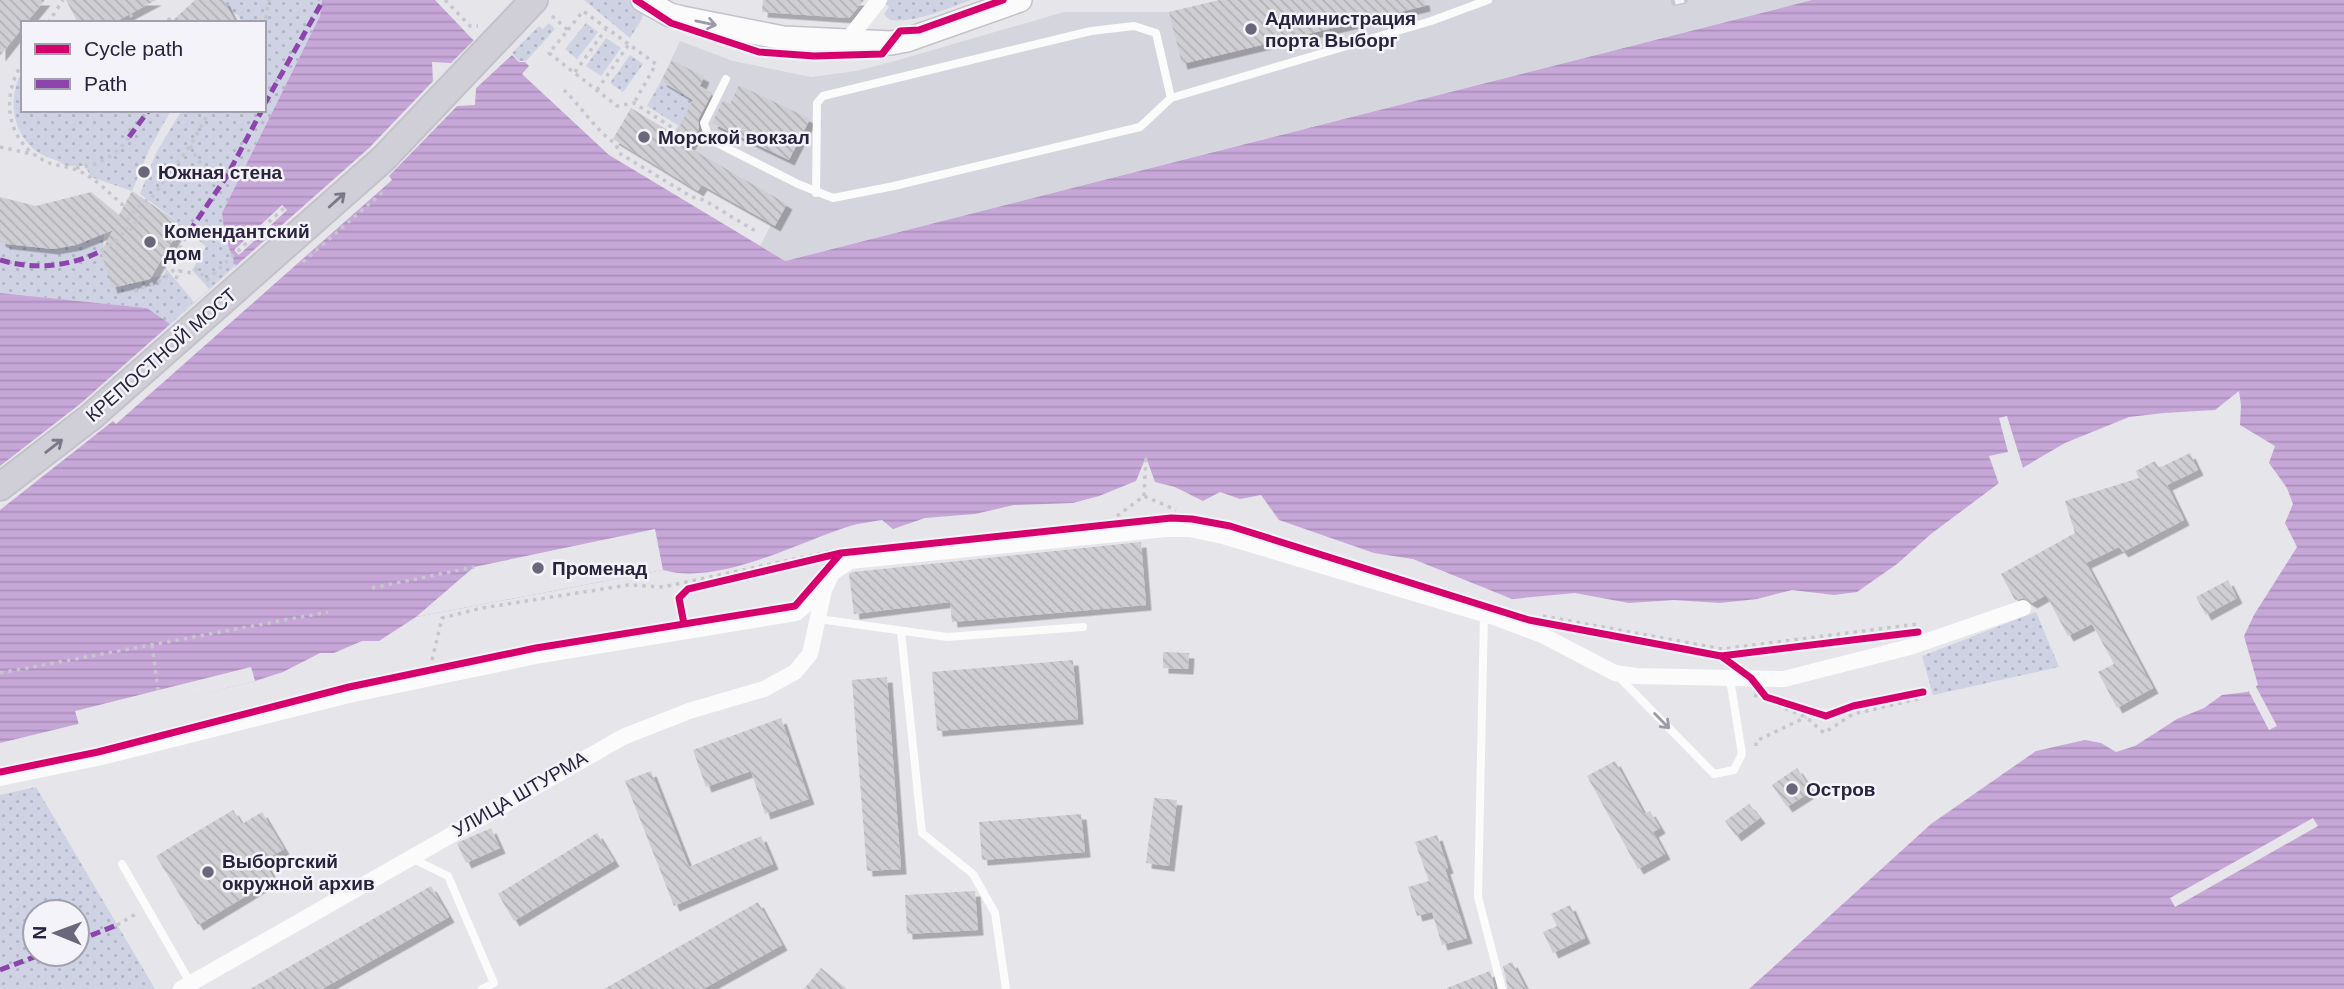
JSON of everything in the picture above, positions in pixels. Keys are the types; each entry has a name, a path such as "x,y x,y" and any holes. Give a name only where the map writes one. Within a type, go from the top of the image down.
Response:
{"main road":[{"name":"КРЕПОСТНОЙ МОСТ","path":"0,487 92,416 383,159 489,33 539,4"}],"street":[{"path":"643,0 670,15 783,38 891,43 1020,0"},
{"path":"847,41 876,1"},
{"path":"0,778 102,757 349,695 527,658 796,613 824,590 832,573 850,561 1166,529 1189,529 1223,536 1484,615 1542,635 1615,673 1636,676 1784,679 1898,650 2023,608"},
{"name":"УЛИЦА ШТУРМА","path":"186,986 623,737 689,711 764,689 795,672 810,654 824,590"}],"lane":[{"path":"726,79 704,123 709,139 816,193 833,198 1140,127 1171,98 1431,21 1488,0"},
{"path":"816,193 817,103 823,96 1091,31 1134,26 1156,33 1171,98"},
{"path":"1484,615 1478,897 1502,989"},
{"path":"819,619 947,637 1083,627"},
{"path":"901,631 922,834 973,874 995,913 1006,989"},
{"path":"1615,673 1714,774 1734,770 1742,754 1740,678"},
{"path":"409,858 448,876 494,983 482,989"},
{"path":"122,864 147,907 186,986"}],"path":[{"path":"49,21 63,0"},
{"path":"265,21 268,0"},
{"path":"445,0 470,26 489,33"},
{"path":"539,4 568,30"},
{"path":"634,103 656,64 583,11 549,53 617,106 634,103 654,119 673,128"},
{"path":"575,73 606,29"},
{"path":"597,90 629,44"},
{"path":"21,66 12,82 9,110 18,136 34,154 51,164 74,169 97,183 122,204 122,209"},
{"path":"564,90 607,138 616,144 619,153 757,232"},
{"path":"127,220 136,208 153,196 190,146 209,112"},
{"path":"74,169 90,166 110,157 129,137"},
{"path":"190,146 202,166 221,183"},
{"path":"0,147 34,154"},
{"path":"631,161 635,153"},
{"path":"177,279 179,271 192,273 197,269 207,280 284,208"},
{"path":"101,251 118,239 140,217 143,219"},
{"path":"171,263 189,232"},
{"path":"134,291 162,281 176,268"},
{"path":"1144,496 1146,456"},
{"path":"1144,496 1180,515"},
{"path":"1115,517 1144,496"},
{"path":"1171,518 1180,515"},
{"path":"430,665 442,618 482,608 628,585 663,587 838,550"},
{"path":"688,589 841,553 833,562"},
{"path":"372,589 474,568"},
{"path":"0,673 328,612"},
{"path":"1534,614 1722,649 1918,628"},
{"path":"1542,623 1721,656 1918,628"},
{"path":"1692,643 1766,697 1814,713"},
{"path":"152,645 158,691"},
{"path":"1740,678 1756,698 1806,717 1824,733 1853,714 1922,695"},
{"path":"1844,709 1922,695"},
{"path":"117,925 147,907"}],"shaded area":[{"path":"224,0 322,0 320,16 222,213 225,237 236,265 209,289 192,270 206,247 182,225 140,194 156,153 181,112 266,112 266,21 241,21 238,15 230,12"},
{"path":"322,0 435,0 498,66 512,55 519,62 525,62 529,66 522,74 609,155 785,261 1812,0 2344,0 2344,989 1749,989 1931,824 2036,751 2085,740 2101,743 2116,752 2135,746 2177,719 2204,708 2222,695 2247,692 2258,685 2244,636 2254,615 2297,547 2285,523 2293,504 2287,488 2269,463 2275,446 2240,425 2239,391 2215,410 2129,417 2065,443 2007,477 1931,534 1897,564 1857,592 1834,595 1792,590 1757,599 1720,603 1674,600 1629,603 1575,593 1512,599 1413,559 1374,553 1279,520 1261,495 1240,499 1220,492 1203,501 1175,487 1155,482 1146,457 1136,481 1073,503 1014,505 975,514 925,518 893,529 882,520 862,523 733,568 685,573 663,570 416,617 379,641 362,641 334,653 320,653 283,672 255,681 0,743 0,293 147,308 170,324 236,266 225,237 222,213 320,16","holes":["432,62 451,63 476,88 475,105 457,106 433,81"]},
{"path":"584,0 629,0 643,11 642,19 630,38"},
{"path":"888,0 971,0 931,15 890,20 884,14 889,7 885,3"},
{"path":"1220,0 1812,0 784,261 760,246 771,225 703,185 698,191 656,165 692,100 661,81 680,41 733,61 811,77 856,71 895,61 1064,12 1169,12"},
{"path":"549,23 555,29 526,61 519,61 512,53 539,26 543,29"},
{"path":"586,23 598,32 577,59 565,49"},
{"path":"606,38 621,48 601,76 586,66"},
{"path":"630,55 643,64 623,92 610,83"},
{"path":"21,74 21,112 170,112 149,150 132,191 91,177 85,166 66,166 36,151 21,134 14,113 13,102"},
{"path":"661,81 693,100 679,126 647,106"},
{"path":"104,233 103,258 112,287 164,275 164,266 194,302 170,324 147,308 0,293 0,241 53,249"},
{"path":"2036,612 2059,667 1933,695 1922,656"},
{"path":"36,787 155,989 0,989 0,795"}],"pier":[{"path":"476,38 499,61 509,52 512,55 472,92 448,66"},
{"path":"436,78 459,103 461,102 389,176 392,180 116,424 113,421 0,510 0,466 80,404 369,148"},
{"path":"282,205 287,210 239,255 234,250"},
{"path":"2007,416 2024,471 2000,487 1989,456 2008,452 1999,418"},
{"path":"655,529 663,570 416,617 474,567"},
{"path":"251,667 255,681 79,725 75,711"},
{"path":"2253,681 2277,726 2269,730 2247,688"},
{"path":"2313,818 2318,826 2175,907 2170,898"}],"building":[{"path":"0,0 45,0 28,21 21,21 21,30 0,56"},
{"path":"66,0 156,0 117,21 77,21"},
{"path":"195,0 224,0 235,21 172,21"},
{"path":"763,0 864,0 849,18 762,12"},
{"name":"Администрация порта Выборг","path":"1220,0 1424,0 1425,6 1182,64 1169,12"},
{"path":"672,60 704,77 700,86 712,93 698,120 699,129 688,147 787,204 775,226 702,185 698,191 613,139 631,108 675,135 693,100 661,81"},
{"path":"739,85 810,119 789,160 712,123 723,100 730,104"},
{"path":"132,191 182,225 150,279 112,288 101,252 113,230 76,245 53,249 0,241 0,197 36,206 91,192 119,215"},
{"path":"2190,453 2198,470 2167,485 2184,520 2123,552 2119,547 2086,563 2153,688 2117,708 2098,672 2114,664 2092,624 2068,636 2046,595 2032,603 2024,598 2015,600 2001,574 2075,533 2065,501 2139,478 2136,471 2155,461 2159,468"},
{"path":"1141,542 1146,605 952,622 950,602 854,614 849,574 853,572"},
{"path":"2228,580 2237,598 2206,615 2196,597"},
{"path":"1163,652 1189,653 1188,669 1163,668"},
{"path":"1073,660 1078,719 937,731 932,672"},
{"path":"887,677 901,869 867,871 852,680"},
{"path":"781,718 809,799 765,814 751,771 706,787 693,750"},
{"path":"1615,761 1644,814 1650,811 1660,828 1653,832 1665,854 1638,869 1587,776"},
{"path":"1797,768 1812,791 1787,807 1772,785"},
{"path":"651,771 689,867 761,836 773,864 674,906 625,781"},
{"path":"1154,798 1177,800 1169,866 1146,863"},
{"path":"1749,804 1760,818 1736,836 1725,821"},
{"path":"233,810 242,824 262,812 284,849 264,861 274,879 198,925 156,856"},
{"path":"1081,814 1085,852 982,860 979,822"},
{"path":"491,828 500,848 466,863 457,843"},
{"path":"597,833 614,861 514,921 498,894"},
{"path":"1437,835 1467,938 1442,945 1432,912 1417,916 1408,887 1429,881 1415,842"},
{"path":"431,886 449,917 322,989 250,989"},
{"path":"975,891 978,930 907,934 905,895"},
{"path":"758,902 782,945 703,989 604,989"},
{"path":"1570,905 1585,938 1553,953 1543,932 1557,926 1551,914"},
{"path":"1512,962 1526,989 1508,989 1503,966"},
{"path":"821,968 847,989 804,989"},
{"path":"1490,971 1495,989 1447,989 1447,988"}],"railway":[{"path":"1675,2 1684,0"}],"marked path":[{"path":"266,101 321,4 320,0"},
{"path":"129,137 148,112"},
{"path":"189,232 227,176 261,112"},
{"path":"0,260 38,266 64,264 101,251"},
{"path":"91,935 117,925"},
{"path":"0,970 21,962"}],"cycle path":[{"path":"636,0 671,23 759,52 814,56 882,54 900,31 919,30 1003,0"},
{"path":"0,772 98,752 349,687 536,648 795,606 841,553 1171,518 1230,526 1529,620 1721,656 1918,632"},
{"path":"684,624 679,598 688,589 841,553"},
{"path":"1721,656 1751,678 1766,697 1826,716 1853,706 1923,692"}],"place":[{"name":"Администрация порта Выборг","path":"1251,29"},
{"name":"Морской вокзал","path":"644,137"},
{"name":"Южная стена","path":"144,172"},
{"name":"Комендантский дом","path":"150,242"},
{"name":"Променад","path":"538,568"},
{"name":"Остров","path":"1792,789"},
{"name":"Выборгский окружной архив","path":"208,872"}]}
